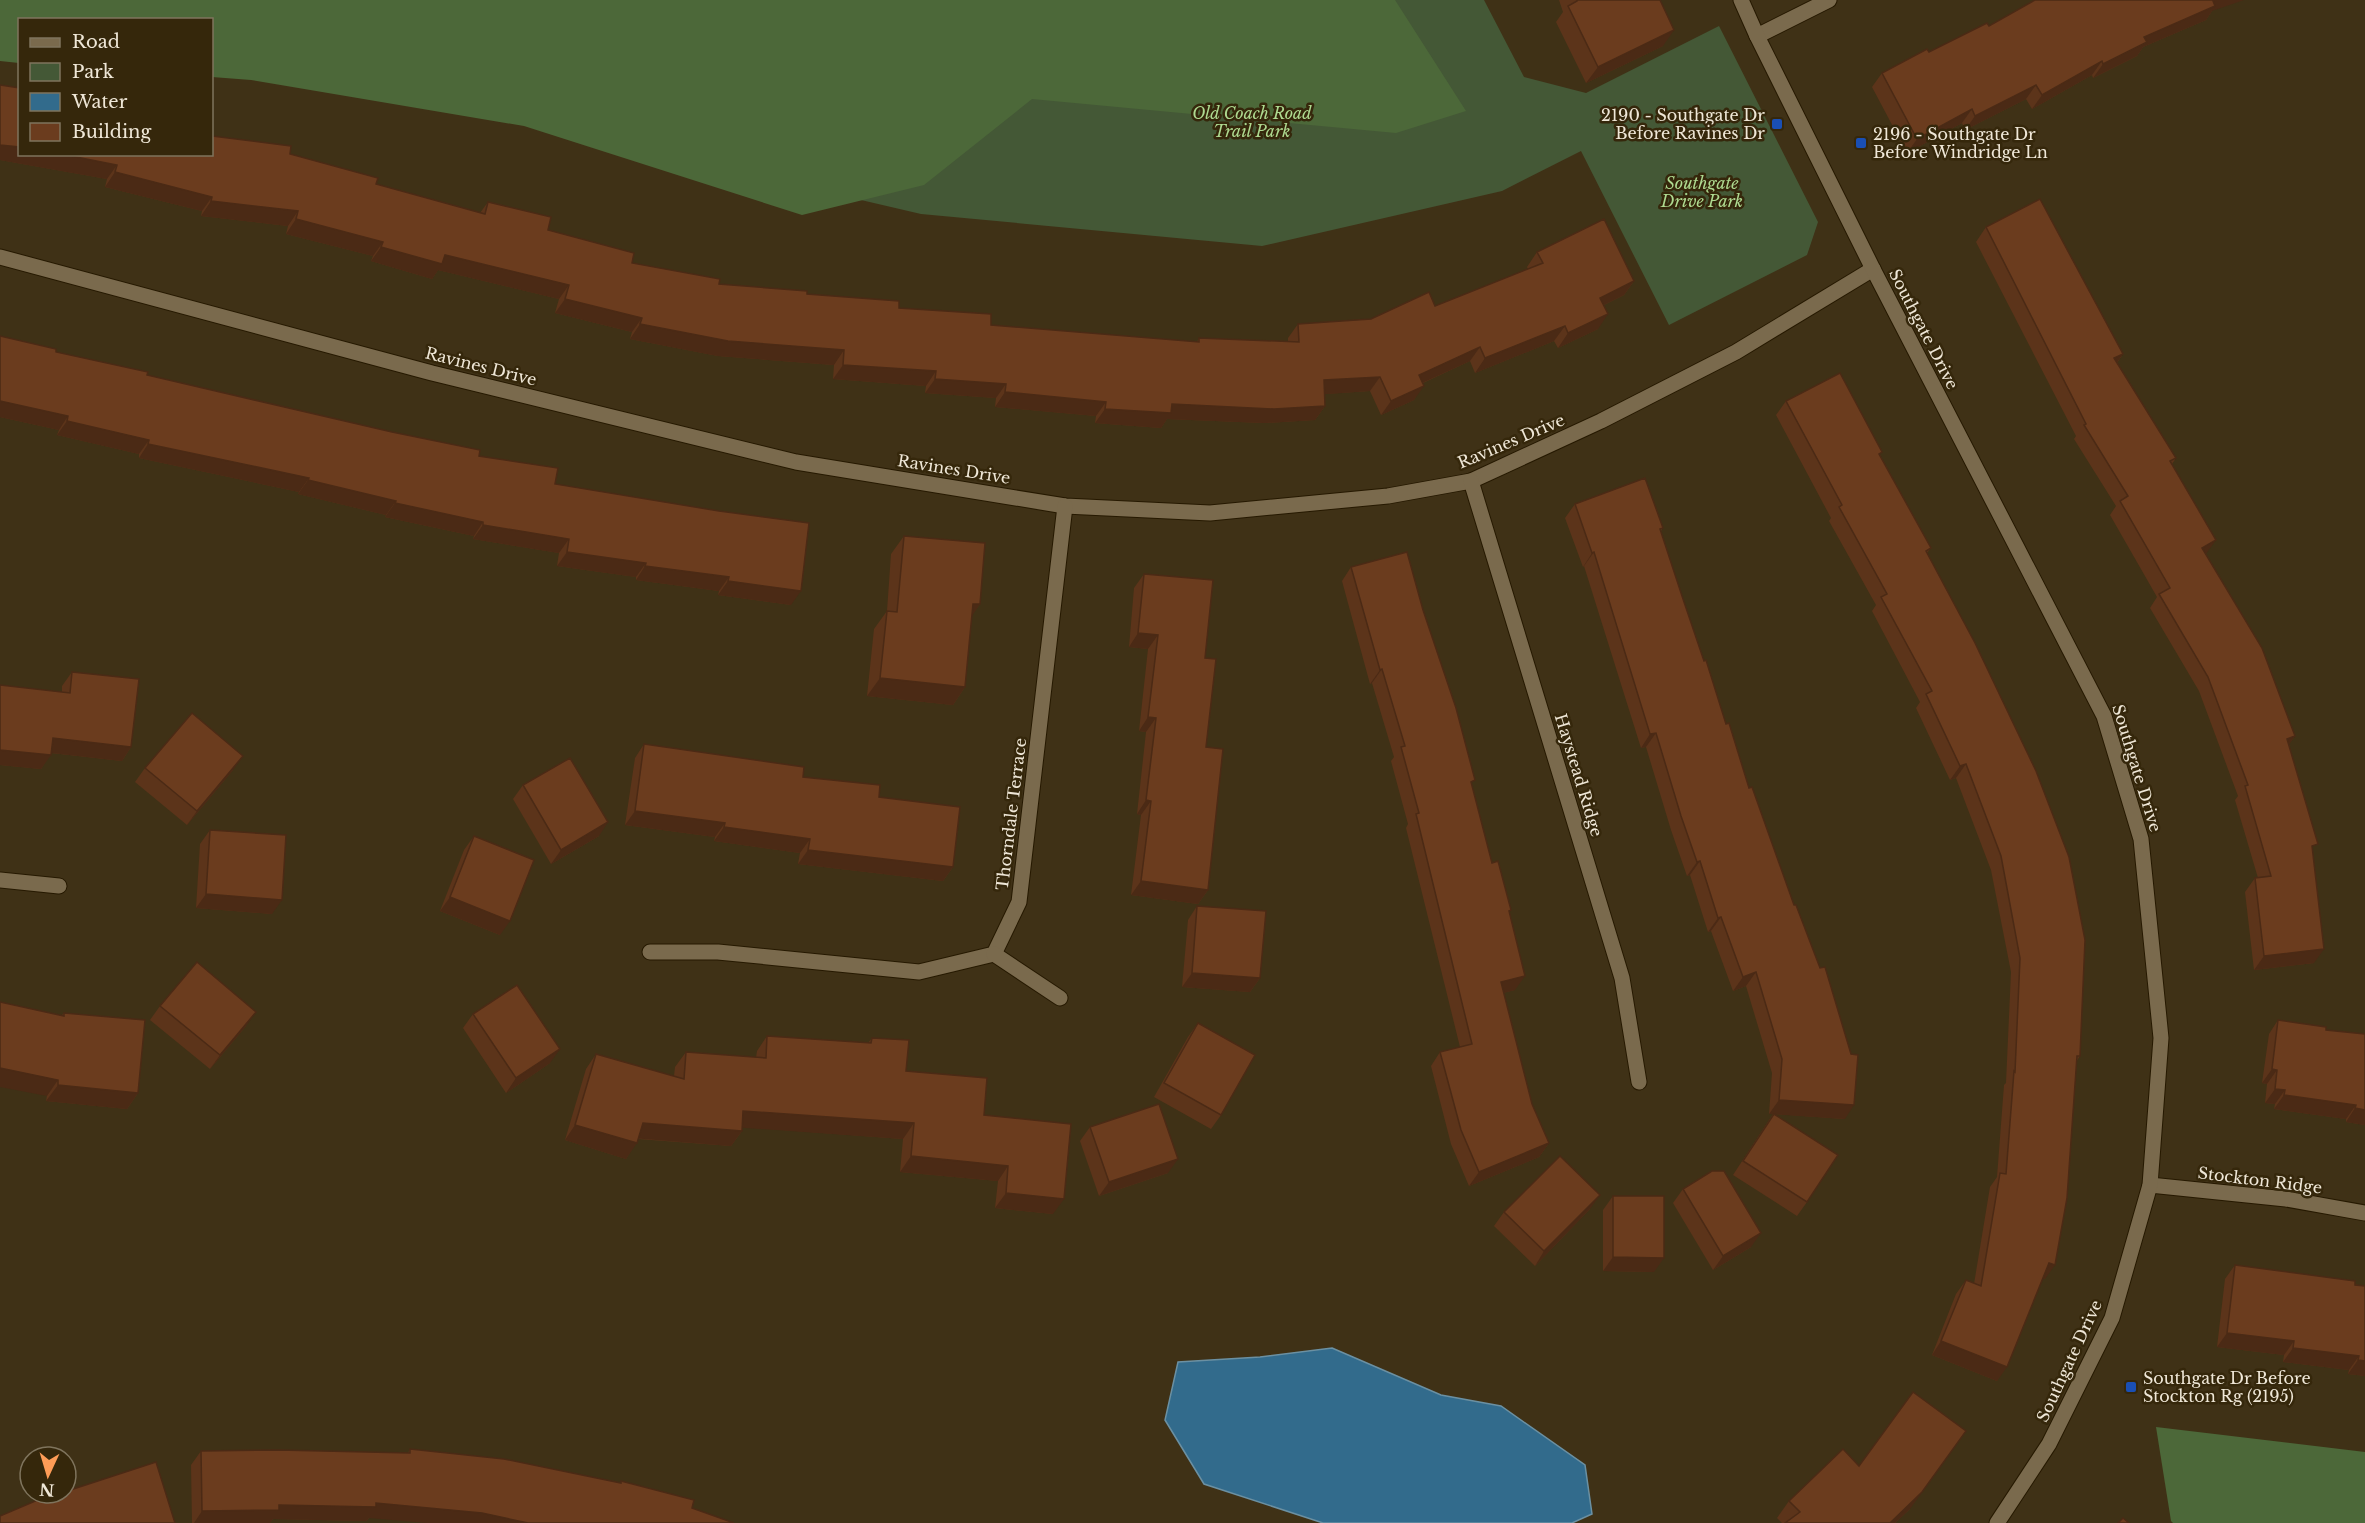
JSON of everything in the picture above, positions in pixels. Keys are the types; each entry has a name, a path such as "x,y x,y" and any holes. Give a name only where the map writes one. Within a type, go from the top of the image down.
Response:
{"street":[{"name":"Southgate Drive","path":"1741,0 1873,269 2104,716 2141,839 2161,1038 2150,1185 2112,1318 2049,1444 1997,1523"},
{"path":"1757,36 1829,0"},
{"name":"Ravines Drive","path":"0,257 432,373 796,462 1065,506 1210,513 1388,496 1471,481 1601,421 1736,352 1873,269"},
{"name":"Haystead Ridge","path":"1471,481 1622,978 1639,1083"},
{"name":"Thorndale Terrace","path":"994,954 1019,902 1065,506"},
{"path":"0,880 59,886"},
{"path":"650,951 718,952 919,972 994,954 1060,998"},
{"name":"Stockton Ridge","path":"2150,1185 2286,1199 2365,1213"}],"green space":[{"name":"Old Coach Road Trail Park","path":"0,0 1395,0 1466,111 1396,133 1032,99 924,185 802,215 524,126 251,80 213,77 213,18 18,18 18,63 0,61"},
{"name":"Old Coach Road Trail Park","path":"49,0 1484,0 1524,77 1586,93 1719,26 1818,222 1807,255 1669,325 1581,151 1502,191 1262,246 921,214 861,200 213,20 213,18 196,18"},
{"path":"2156,1427 2365,1452 2365,1523 2173,1523"}],"water":[{"path":"1332,1348 1441,1395 1501,1406 1585,1465 1592,1514 1572,1523 1323,1523 1204,1484 1165,1420 1178,1362 1260,1357"}],"building":[{"path":"1577,0 1660,0 1674,30 1598,67 1568,6"},
{"path":"2035,0 2214,0 2215,6 2144,37 2147,42 2103,64 2102,61 2042,95 2036,85 1975,116 1972,109 1917,139 1882,73 1927,49 1929,52 1987,23 1989,26"},
{"path":"0,85 18,88 18,147 0,145"},
{"path":"213,136 291,146 290,154 378,178 376,184 485,214 488,202 551,217 548,230 634,253 632,263 720,279 719,284 899,301 899,308 991,314 991,325 1199,342 1199,338 1299,342 1298,324 1371,319 1429,292 1435,306 1543,263 1537,252 1604,219 1634,281 1600,298 1608,314 1568,333 1565,326 1485,358 1480,347 1419,375 1424,386 1391,401 1380,377 1324,380 1325,406 1274,409 1172,404 1171,413 1105,409 1106,402 1005,392 1006,384 935,379 936,371 843,365 844,350 728,341 640,324 642,318 565,299 569,285 445,255 442,264 381,247 383,242 296,219 298,211 211,201 212,197 115,172 117,165 71,156 213,156"},
{"path":"2040,199 2123,354 2114,358 2176,458 2170,461 2216,540 2202,548 2262,648 2295,736 2287,739 2318,844 2312,846 2324,949 2264,956 2255,878 2271,876 2245,786 2248,785 2208,677 2159,594 2170,588 2120,501 2128,496 2084,425 2086,424 1986,227"},
{"path":"0,336 56,349 56,352 148,372 147,375 480,450 479,456 558,468 555,484 809,523 801,591 728,581 729,577 645,566 646,563 567,552 569,539 483,525 483,522 395,503 396,501 308,480 309,478 148,444 149,440 67,421 68,416 0,401"},
{"path":"1840,373 1882,452 1879,454 1931,548 1926,551 1975,643 2036,771 2069,857 2085,940 2080,1056 2077,1056 2067,1198 2055,1265 2049,1263 2007,1367 1941,1341 1966,1280 1981,1286 2000,1173 2006,1174 2015,1072 2020,958 2001,856 1966,764 1960,766 1926,694 1932,691 1881,597 1887,594 1839,507 1842,505 1786,401"},
{"path":"1645,478 1663,528 1660,529 1683,599 1704,661 1706,660 1726,724 1729,723 1749,788 1752,787 1794,905 1796,905 1820,968 1825,967 1851,1054 1858,1055 1854,1105 1779,1100 1782,1059 1756,972 1743,977 1721,917 1718,918 1700,861 1697,862 1656,733 1650,734 1594,552 1592,553 1575,504"},
{"path":"904,536 985,543 980,604 973,604 965,687 880,678 887,611 897,612"},
{"path":"1407,552 1423,610 1456,708 1475,780 1471,782 1492,863 1498,861 1511,910 1509,911 1525,976 1501,982 1532,1104 1549,1143 1479,1172 1461,1130 1440,1052 1472,1044 1416,814 1419,813 1401,747 1405,746 1382,669 1380,670 1351,567"},
{"path":"1144,574 1213,580 1205,658 1216,659 1206,747 1223,749 1208,890 1141,881 1151,801 1146,800 1156,718 1148,717 1158,635 1138,633"},
{"path":"72,672 139,679 131,747 53,738 51,755 0,750 0,685 70,693"},
{"path":"192,713 243,756 197,811 145,768"},
{"path":"644,744 804,767 803,777 880,785 879,797 960,807 953,867 808,850 810,839 724,827 725,823 635,811"},
{"path":"570,758 608,822 561,850 523,785"},
{"path":"210,830 286,835 282,900 206,894"},
{"path":"474,836 534,860 510,921 450,897"},
{"path":"1197,906 1266,911 1260,978 1192,973"},
{"path":"197,962 256,1012 220,1055 160,1006"},
{"path":"517,985 560,1049 516,1078 473,1014"},
{"path":"0,1002 64,1016 64,1013 145,1020 138,1093 58,1085 58,1080 0,1068"},
{"path":"2278,1020 2326,1027 2326,1030 2365,1034 2365,1110 2355,1108 2356,1105 2284,1095 2285,1090 2275,1089 2277,1070 2272,1069"},
{"path":"1198,1023 1255,1055 1221,1115 1164,1083"},
{"path":"767,1036 871,1043 872,1038 909,1040 906,1071 987,1078 984,1115 1071,1124 1064,1199 1006,1193 1008,1166 911,1156 914,1123 743,1111 742,1131 643,1123 637,1143 575,1125 596,1054 684,1079 686,1052 766,1058"},
{"path":"1159,1104 1178,1159 1109,1182 1090,1127"},
{"path":"1774,1114 1838,1155 1807,1202 1743,1161"},
{"path":"1560,1156 1600,1195 1544,1251 1504,1212"},
{"path":"1712,1171 1724,1171 1761,1233 1723,1256 1683,1189"},
{"path":"1613,1196 1664,1196 1664,1258 1613,1257"},
{"path":"2235,1265 2355,1281 2355,1285 2365,1286 2365,1361 2358,1360 2359,1356 2293,1348 2294,1341 2227,1333"},
{"path":"1913,1392 1966,1431 1922,1492 1890,1523 1785,1523 1800,1512 1789,1501 1843,1449 1859,1466"},
{"path":"410,1449 504,1459 621,1483 621,1481 694,1500 692,1508 734,1523 528,1523 482,1513 376,1503 376,1507 279,1505 279,1510 202,1511 201,1451 410,1453"},
{"path":"156,1462 175,1523 0,1523 0,1516 26,1505 78,1505 78,1487"},
{"path":"2123,1518 2129,1523 2118,1523"}],"place":[{"name":"2190 - Southgate Dr Before Ravines Dr","path":"1777,124"},
{"name":"2196 - Southgate Dr Before Windridge Ln","path":"1861,143"},
{"name":"Southgate Dr Before Stockton Rg (2195)","path":"2131,1387"}],"park label":[{"name":"Southgate Drive Park","path":"1702,192"}]}
